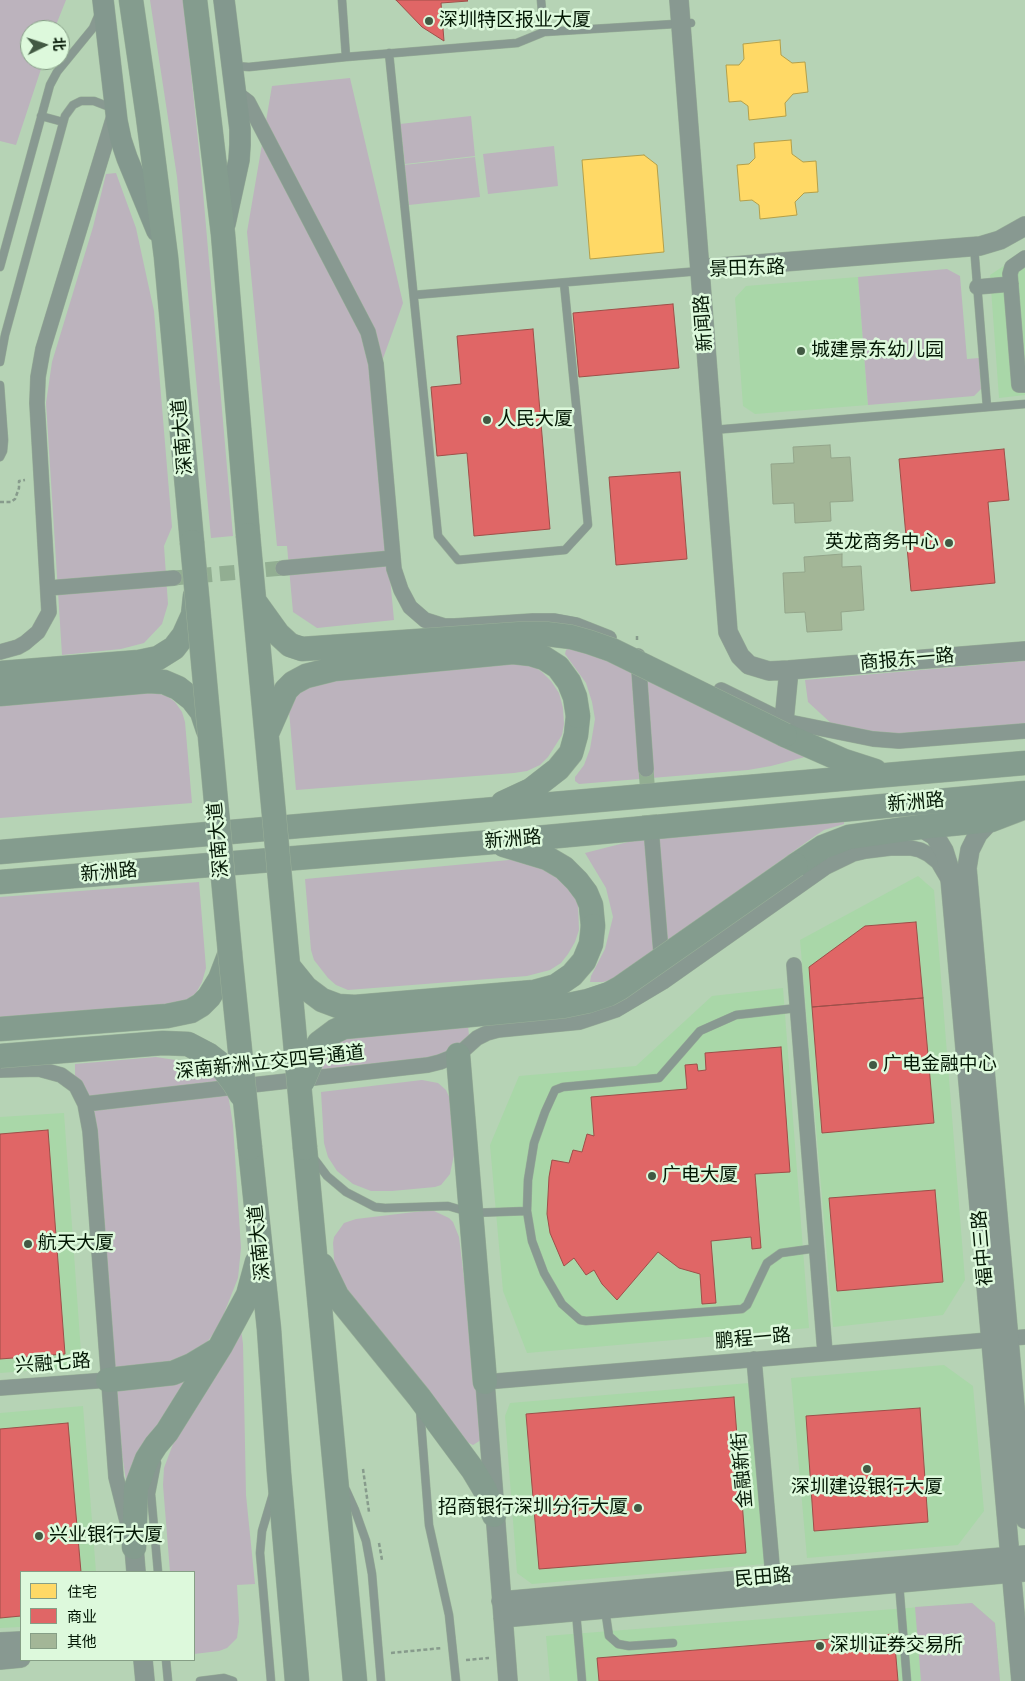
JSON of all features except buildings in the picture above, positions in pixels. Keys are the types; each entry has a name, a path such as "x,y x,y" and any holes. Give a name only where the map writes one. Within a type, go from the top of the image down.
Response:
{"main road":[{"path":"102,0 121,140 166,257"},
{"name":"深南大道","path":"131,0 166,257 230,953 269,1329 297,1681"},
{"path":"195,0 222,234 266,734 355,1681"},
{"path":"200,36 207,0"},
{"path":"222,234 239,160 240,145 224,0"},
{"path":"0,672 139,662 158,658 174,648 184,635 193,615 196,587"},
{"path":"255,602 278,634 290,645 302,649 519,634 547,634 571,637 612,650 784,728 844,761 892,775"},
{"path":"266,734 286,690 293,683 306,676 334,669 496,653 513,652 544,658 558,667 569,682 575,697 578,716 576,735 571,753 558,769 531,790 490,809"},
{"path":"0,694 149,681 164,682 185,692 197,704 205,719 210,738"},
{"name":"新洲路","path":"0,852 1025,763"},
{"name":"新洲路","path":"0,882 493,842 1025,793"},
{"path":"300,1087 319,1043 330,1033 344,1027 564,1006 588,1001 620,988 823,847 849,836 991,820 1025,807"},
{"path":"289,967 306,988 322,1000 338,1006 355,1007 534,992 556,986 572,974 584,961 591,944 593,926 591,905 577,881 564,868 547,858 493,842"},
{"path":"0,1029 167,1016 191,1011 201,1005 212,993 220,979 230,953"},
{"path":"0,1056 163,1042 188,1044 209,1054 218,1062 234,1083 245,1102"},
{"path":"458,1055 485,1382"},
{"path":"134,1548 136,1488 147,1459 167,1432 220,1347 248,1295 261,1251"},
{"path":"315,1251 336,1296 419,1397 473,1470 486,1490 494,1515"},
{"path":"108,1380 173,1373 192,1366 220,1347"}],"street":[{"name":"新闻路","path":"680,0 686,23 717,430 736,625 734,644 744,661 755,668 774,671 789,670"},
{"name":"新闻路","path":"686,23 689,0"},
{"path":"235,92 248,102 368,332 376,364 393,558 397,579 410,607 425,620 434,624 455,626 533,621 565,623 588,629 637,651 784,728 899,741 1025,731"},
{"path":"0,652 18,648 25,643 43,625 49,612 37,403 38,376 43,349 116,110"},
{"name":"景田东路","path":"974,249 996,242 1025,226"},
{"name":"景田东路","path":"706,271 1003,246 1025,234"},
{"path":"1025,258 1012,267 1011,284 1019,385 1025,385"},
{"path":"977,287 1011,284"},
{"path":"283,568 393,558"},
{"path":"49,588 174,578"},
{"path":"637,651 646,769"},
{"name":"商报东一路","path":"789,670 1025,651"},
{"path":"784,728 789,670"},
{"name":"福中三路","path":"991,820 978,834 970,850 967,868 1025,1519"},
{"name":"福中三路","path":"920,827 935,836 944,851 949,867 1008,1338 1021,1681"},
{"path":"652,840 663,982"},
{"path":"458,1055 477,1038 487,1033 498,1030 580,1022 604,1014 663,982 826,867 853,854 866,850 896,848 920,850 938,862 947,877 951,890"},
{"path":"794,965 825,1353"},
{"name":"深南新洲立交四号通道","path":"85,1104 428,1065 451,1059 458,1055"},
{"path":"0,1070 39,1069 61,1075 76,1086 85,1104 90,1131 116,1477 134,1548 136,1571"},
{"name":"鹏程一路","path":"485,1382 1008,1338"},
{"name":"金融新街","path":"754,1359 773,1577"},
{"name":"兴融七路","path":"0,1388 108,1380"},
{"path":"485,1382 508,1681"},
{"name":"民田路","path":"502,1610 773,1577 1018,1564"},
{"name":"民田路","path":"502,1610 576,1612 899,1583 1018,1564"},
{"path":"0,1642 20,1641"},
{"path":"0,1660 20,1658"},
{"path":"143,1661 146,1681"}],"lane":[{"path":"0,267 53,78 96,23 102,0"},
{"path":"342,0 346,57"},
{"path":"541,0 544,32"},
{"path":"232,65 249,67 517,43 544,32 686,23"},
{"path":"389,53 438,536 458,560 565,550 588,526 564,283"},
{"path":"0,362 5,335 63,122 70,108 81,101 94,101 116,110"},
{"path":"41,116 63,122"},
{"path":"974,249 987,407"},
{"path":"414,295 706,271"},
{"path":"0,385 4,440 3,451 0,457"},
{"path":"717,430 1025,404"},
{"path":"797,1008 736,1015 700,1031 659,1078 563,1087 555,1090 534,1143 528,1180 527,1211 532,1241 544,1274 562,1304 580,1320 586,1321 742,1308 747,1305 768,1263 781,1253 817,1248"},
{"path":"305,1148 327,1176 359,1200 375,1207 448,1206 472,1214 527,1211"},
{"path":"419,1397 429,1525 450,1615 456,1681"},
{"path":"158,1571 151,1494 157,1462 167,1432"},
{"path":"336,1470 355,1510 366,1541 372,1574 381,1681"},
{"path":"271,1681 260,1553 262,1531 279,1473"},
{"path":"899,1583 907,1681"},
{"path":"605,1609 608,1632 613,1641 618,1644 629,1646 673,1643"},
{"path":"576,1612 582,1681"},
{"path":"166,1661 168,1681"},
{"path":"200,1681 224,1678 234,1681"}],"path":[{"path":"0,502 11,502 15,499 18,495 19,481 25,480"},
{"path":"391,1653 445,1648"},
{"path":"466,1660 494,1658"}],"shaded area":[{"path":"0,0 66,0 58,20 20,20 20,70 41,70 16,145 0,141"},
{"path":"150,0 183,0 184,5 201,169 233,536 211,538 177,177"},
{"path":"350,78 403,303 372,389 394,620 317,628 293,612 287,546 277,546 247,232 272,86"},
{"path":"471,116 475,156 405,164 400,124"},
{"path":"554,146 558,186 488,194 483,154"},
{"path":"475,157 480,197 409,205 404,165"},
{"path":"116,173 136,228 154,311 172,527 164,546 168,604 162,624 144,643 121,649 62,655 46,403 52,362 93,227 106,174"},
{"path":"1025,252 1025,395 999,398 990,275"},
{"path":"947,269 960,276 967,359 979,358 981,389 974,396 868,405 858,277"},
{"name":"城建景东幼儿园","path":"858,277 868,405 755,414 743,406 735,298 746,286"},
{"path":"572,647 591,653 792,749 805,757 748,770 579,784 575,781 575,777 584,765 590,749 595,719 586,683 565,654 566,650"},
{"path":"501,659 530,664 551,681 559,693 563,708 564,724 562,735 548,757 540,765 527,771 514,773 296,790 289,711 291,701 308,682"},
{"path":"1025,661 1025,725 898,735 871,733 833,725 808,702 805,680"},
{"path":"153,692 167,696 175,702 182,712 185,722 192,803 0,818 0,704"},
{"path":"844,820 844,824 824,830 815,836 616,978 603,982 590,982 591,976 605,949 613,917 606,888 585,853 632,841"},
{"path":"520,859 546,863 573,891 578,904 579,930 575,942 561,963 550,970 527,976 348,990 336,985 328,978 314,960 311,950 305,879"},
{"path":"918,876 934,890 965,1280 943,1315 833,1327 800,940"},
{"path":"199,882 206,968 196,993 186,1001 174,1006 0,1019 0,897"},
{"path":"783,988 809,1328 527,1353 503,1291 490,1145 519,1076 636,1066 712,996"},
{"path":"468,1025 469,1036 451,1055 322,1070 324,1055 334,1044 348,1037"},
{"path":"156,1057 188,1062 213,1075 228,1094 233,1125 241,1248 238,1278 219,1326 202,1349 184,1357 158,1364 115,1369 93,1123 75,1079 75,1064"},
{"path":"422,1080 438,1083 446,1090 450,1099 454,1155 450,1174 441,1185 435,1187 371,1191 353,1184 337,1171 328,1157 324,1143 321,1092"},
{"name":"航天大厦","path":"64,1113 82,1367 0,1373 0,1117"},
{"path":"434,1211 449,1218 453,1222 459,1237 482,1425 481,1440 473,1445 463,1440 395,1355 335,1274 334,1237 344,1223 356,1219"},
{"path":"241,1329 243,1344 246,1495 255,1584 237,1585 239,1622 237,1638 227,1648 219,1651 195,1654 195,1571 170,1571 163,1485 164,1468 173,1444"},
{"path":"944,1365 973,1386 984,1511 958,1545 807,1558 791,1378"},
{"path":"194,1369 127,1487 122,1454 117,1387"},
{"name":"招商银行深圳分行大厦","path":"749,1383 765,1564 532,1584 517,1573 505,1416 510,1403"},
{"name":"兴业银行大厦","path":"83,1406 96,1571 20,1571 20,1627 0,1628 0,1413"},
{"name":"深圳证券交易所","path":"972,1603 995,1623 1000,1681 550,1681 546,1636"},
{"path":"972,1603 995,1623 1000,1681 921,1681 915,1607"}],"tunnel":[{"path":"174,578 283,568"},
{"path":"646,769 651,836"}],"place":[{"name":"深圳特区报业大厦","path":"429,21"},
{"name":"城建景东幼儿园","path":"801,351"},
{"name":"人民大厦","path":"487,420"},
{"name":"英龙商务中心","path":"949,543"},
{"name":"广电金融中心","path":"873,1065"},
{"name":"广电大厦","path":"652,1176"},
{"name":"航天大厦","path":"28,1244"},
{"name":"深圳建设银行大厦","path":"867,1469"},
{"name":"招商银行深圳分行大厦","path":"638,1508"},
{"name":"兴业银行大厦","path":"39,1536"},
{"name":"深圳证券交易所","path":"820,1646"}]}
